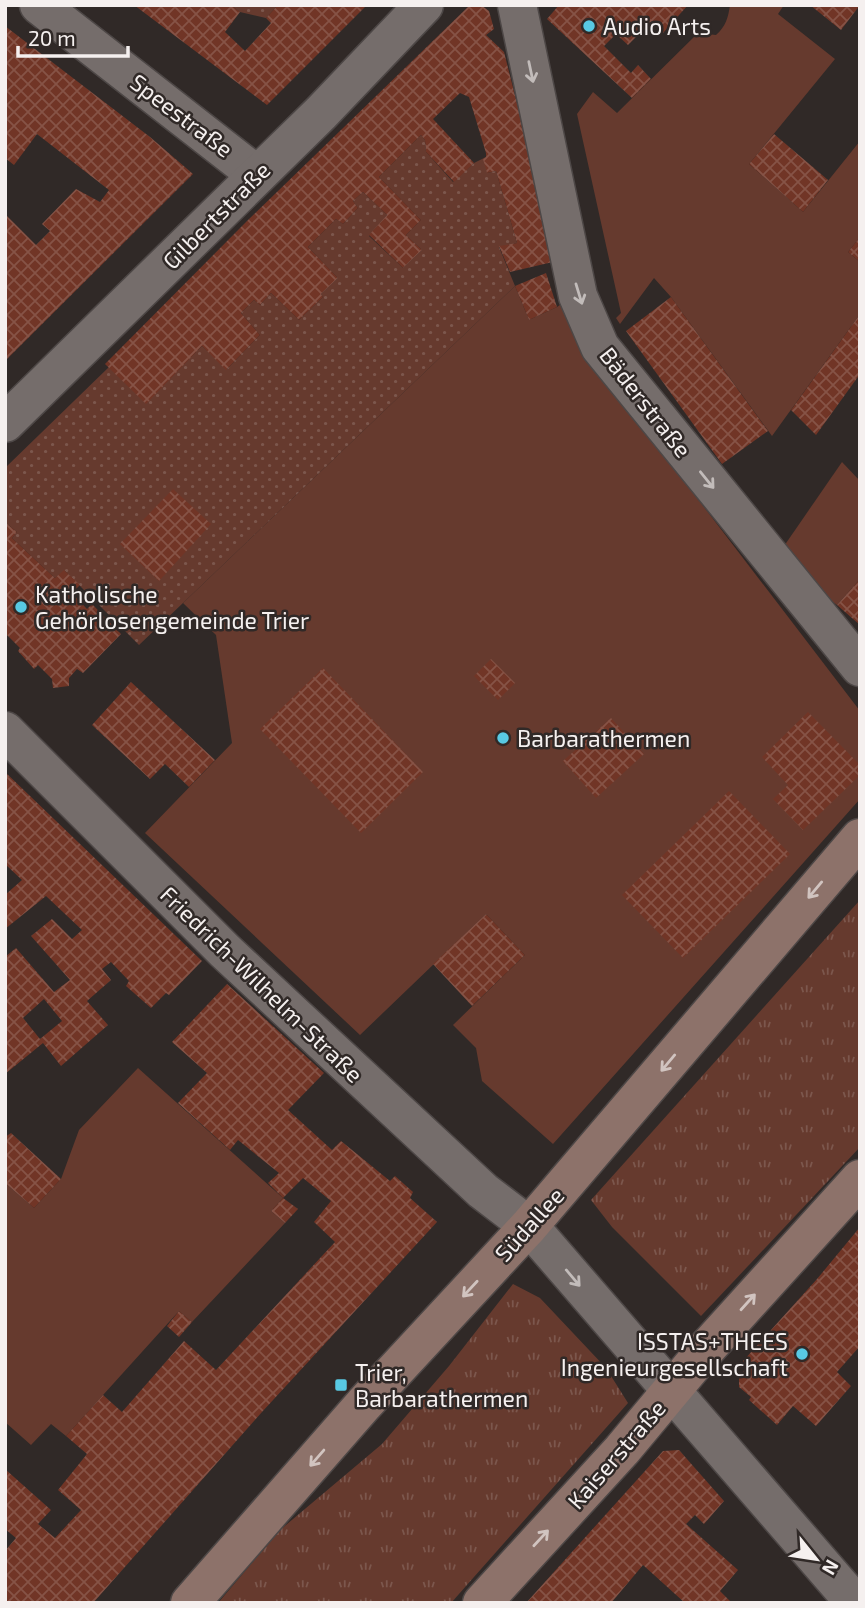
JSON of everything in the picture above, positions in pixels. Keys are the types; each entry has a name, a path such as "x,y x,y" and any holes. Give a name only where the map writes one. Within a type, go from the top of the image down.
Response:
{"main road":[{"name":"Südallee","path":"190,1603 363,1404 529,1226 860,838"},
{"name":"Kaiserstraße","path":"482,1603 622,1450 707,1348 860,1179"}],"street":[{"name":"Speestraße","path":"39,5 257,174"},
{"name":"Gilbertstraße","path":"5,423 321,113 424,5"},
{"name":"Bäderstraße","path":"517,5 578,296 600,347 860,667"},
{"name":"Friedrich-Wilhelm-Straße","path":"5,731 225,951 483,1191 529,1226 855,1603"}],"green space":[{"path":"231,5 278,5 266,18 240,12"},
{"path":"730,5 784,5 778,14 835,59 749,164 803,212 860,141 860,237 848,252 860,262 860,314 772,436 671,297 654,278 620,324 616,318 621,313 577,114 593,92 617,113 698,33 716,35 726,22"},
{"path":"421,135 425,140 426,152 453,182 474,163 486,157 487,173 496,171 517,243 499,247 515,286 139,645 65,571 55,578 12,538 17,532 5,522 5,468 109,367 146,403 202,346 227,369 260,335 241,313 254,300 260,305 271,293 299,320 338,278 308,247 336,219 343,224 358,208 353,201 363,192 387,215 369,236 403,268 422,250 406,235 421,220 379,177"},
{"path":"515,286 529,320 567,300 590,358 860,711 860,799 553,1144 482,1081 476,1048 453,1025 525,955 486,914 360,1035 145,833 232,743 216,635 183,603"},
{"path":"842,462 860,481 860,579 837,605 819,592 782,549"},
{"path":"860,900 860,1147 701,1316 612,1227 591,1200"},
{"path":"138,1068 283,1198 271,1211 285,1223 192,1322 179,1311 66,1436 51,1424 31,1445 5,1422 5,1183 34,1208 61,1179 79,1130"},
{"path":"513,1284 540,1298 606,1368 628,1403 451,1603 218,1603 280,1530 382,1444 449,1366"}],"building":[{"path":"134,5 231,5 240,12 225,32 245,51 271,23 266,18 278,5 367,5 267,105"},
{"path":"470,5 481,5 489,11 494,29 486,35 504,52 557,261 510,272 499,246 517,243 496,171 487,173 483,159 486,153 469,97 460,93 433,119 474,163 454,182 426,152 425,140 421,135 379,177 421,220 406,235 422,250 403,268 369,235 387,215 363,192 353,201 358,208 343,224 336,219 308,247 338,278 321,294 323,297 299,320 271,293 260,305 254,300 241,313 260,335 226,370 202,346 146,404 105,364 247,221"},
{"path":"559,5 688,5 663,33 651,22 628,45 616,34 604,46 631,73 638,65 651,79 632,98 547,19"},
{"path":"810,5 860,5 841,30"},
{"path":"5,26 150,137 193,174 5,361 5,214 36,245 50,231 42,224 76,189 100,202 109,190 37,134 14,165 5,158"},
{"path":"774,134 828,180 803,212 749,164"},
{"path":"860,237 860,262 848,252"},
{"path":"546,273 557,307 529,320 515,286"},
{"path":"671,297 768,431 722,464 626,331"},
{"path":"860,314 860,374 816,435 791,410"},
{"path":"173,489 211,524 159,581 120,544"},
{"path":"5,522 17,532 12,538 55,578 64,570 80,585 72,593 87,609 92,604 121,634 83,673 77,669 69,678 69,686 53,688 52,679 38,665 34,669 18,651 20,648 5,633"},
{"path":"860,579 860,625 837,605"},
{"path":"491,659 515,683 498,700 474,676"},
{"path":"323,668 423,772 361,833 260,729"},
{"path":"131,682 215,760 189,787 165,764 150,779 92,725"},
{"path":"808,712 860,765 860,775 803,830 773,799 788,785 762,757"},
{"path":"611,718 644,754 596,798 563,761"},
{"path":"5,772 202,961 169,995 166,993 151,1008 126,986 129,981 111,962 102,969 111,980 87,1001 108,1025 61,1066 43,1043 5,1074 5,957 16,948 54,992 70,980 31,936 52,919 72,939 82,930 46,896 5,929 5,895 22,880 5,864","holes":["44,999 62,1021 40,1039 23,1018"]},
{"path":"729,791 790,854 683,958 622,895"},
{"path":"486,914 525,955 472,1006 433,964"},
{"path":"227,984 324,1073 288,1110 332,1150 341,1141 390,1181 395,1176 413,1192 410,1198 437,1222 262,1412 93,1603 9,1603 5,1600 5,1551 16,1538 5,1529 5,1469 51,1510 38,1524 55,1538 81,1510 58,1490 87,1454 66,1436 103,1395 122,1412 184,1341 216,1370 335,1242 314,1222 331,1201 303,1178 283,1198 268,1183 279,1173 238,1140 230,1150 178,1103 207,1073 172,1042"},
{"path":"11,1133 61,1179 34,1208 5,1183 5,1137"},
{"path":"283,1198 298,1209 285,1223 271,1211"},
{"name":"ISSTAS+THEES Ingenieurgesellschaft","path":"860,1227 860,1346 837,1372 851,1386 816,1426 793,1406 777,1425 749,1400 751,1397 739,1387 739,1377 747,1367 743,1361"},
{"path":"179,1311 192,1322 179,1337 167,1326"},
{"path":"679,1450 724,1501 704,1524 695,1515 686,1524 738,1570 720,1591 732,1603 685,1603 643,1565 611,1603 526,1603 663,1451"}],"place":[{"name":"Audio Arts","path":"589,26"},
{"name":"Katholische Gehörlosengemeinde Trier","path":"21,607"},
{"name":"Barbarathermen","path":"503,738"},
{"name":"ISSTAS+THEES Ingenieurgesellschaft","path":"802,1354"},
{"name":"Trier, Barbarathermen","path":"341,1385"}]}
